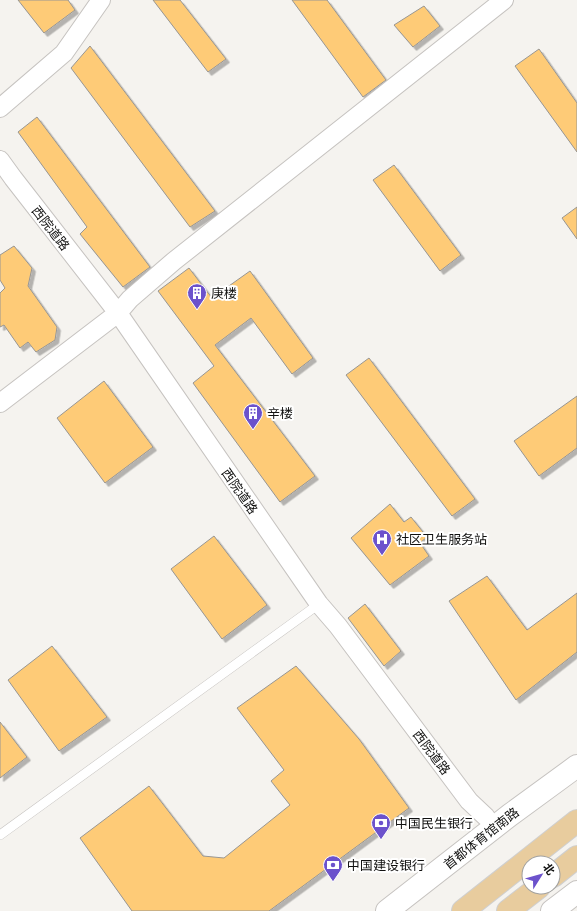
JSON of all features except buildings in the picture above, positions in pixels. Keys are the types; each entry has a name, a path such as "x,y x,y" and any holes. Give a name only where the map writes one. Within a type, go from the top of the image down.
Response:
{"main road":[{"path":"463,911 577,821"},
{"path":"561,870 577,858"},
{"path":"508,911 529,895"}],"street":[{"path":"0,108 64,52 101,0"},
{"path":"0,403 118,313 130,299 174,261 504,0"},
{"name":"西院道路","path":"0,160 118,313 319,604 338,626 468,801 486,817"},
{"name":"首都体育馆南路","path":"387,911 510,815 577,766"},
{"path":"552,911 577,892"}],"lane":[{"path":"0,834 319,604"}],"place":[{"name":"庚楼","path":"197,310"},
{"name":"辛楼","path":"253,430"},
{"name":"社区卫生服务站","path":"382,556"},
{"name":"中国民生银行","path":"381,840"},
{"name":"中国建设银行","path":"333,882"}]}
